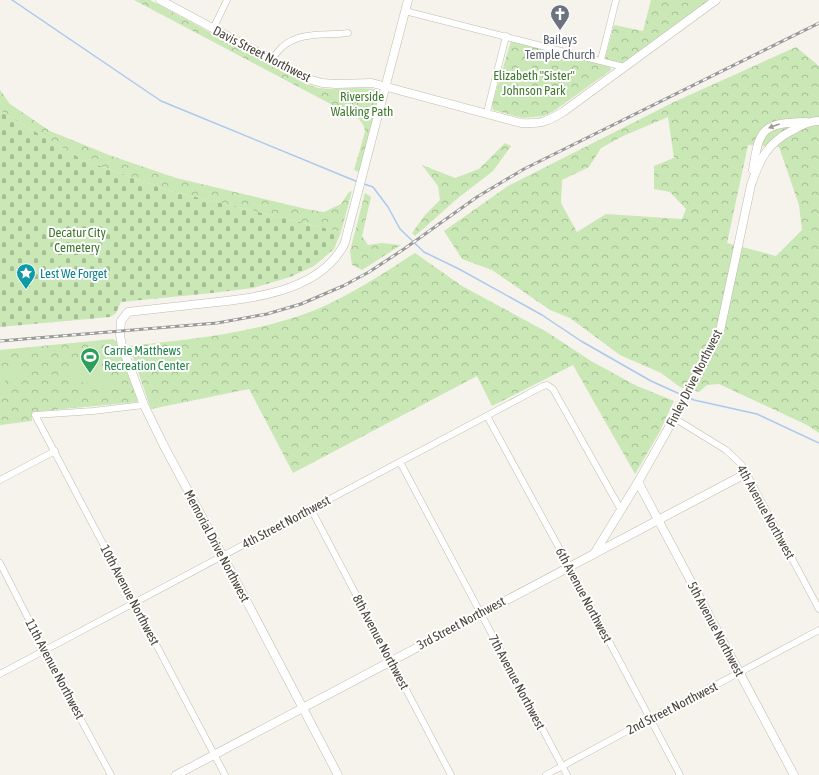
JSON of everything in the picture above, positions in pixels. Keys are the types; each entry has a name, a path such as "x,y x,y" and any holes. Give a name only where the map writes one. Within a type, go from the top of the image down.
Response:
{"street":[{"name":"Davis Street Northwest","path":"160,0 302,76 322,83 336,84 364,82 386,86 487,112 521,123 546,122 563,112 716,0"},
{"path":"213,29 227,0"},
{"path":"386,86 408,0"},
{"path":"602,60 616,0"},
{"path":"405,10 602,60 624,67"},
{"path":"272,59 282,47 290,41 303,36 348,33"},
{"path":"487,112 506,36"},
{"name":"Memorial Drive Northwest","path":"338,775 163,444 144,405 122,346 119,331 121,321 128,312 233,301 268,294 303,282 315,276 325,268 343,247 386,86"},
{"name":"Finley Drive Northwest","path":"750,185 764,153 775,141 791,131 816,121"},
{"name":"Finley Drive Northwest","path":"594,554 638,482 681,406 720,331 759,137 769,127 782,123 816,121"},
{"name":"4th Street Northwest","path":"0,674 543,386 551,386 620,510"},
{"name":"10th Avenue Northwest","path":"144,405 93,411 35,415 225,775"},
{"name":"6th Avenue Northwest","path":"486,416 569,566 680,775"},
{"name":"4th Avenue Northwest","path":"674,418 733,455 747,473 819,609"},
{"path":"0,480 55,451"},
{"name":"7th Avenue Northwest","path":"400,462 567,775"},
{"name":"3rd Street Northwest","path":"176,775 747,473"},
{"name":"5th Avenue Northwest","path":"638,482 794,775"},
{"name":"8th Avenue Northwest","path":"311,509 451,775"},
{"name":"11th Avenue Northwest","path":"0,564 111,775"},
{"name":"2nd Street Northwest","path":"546,775 650,718 674,708 819,630"}],"green space":[{"name":"Riverside Walking Path","path":"134,0 150,0 304,83 318,88 376,89 380,94 359,172 354,170 365,132 364,126 359,119"},
{"path":"651,0 712,0 622,63 605,59 614,25 643,31"},
{"name":"Elizabeth \"Sister\" Johnson Park","path":"511,41 610,67 611,70 554,111 544,116 523,118 493,110 492,105"},
{"path":"796,47 819,66 819,433 807,425 719,384 707,385 699,392 680,387 661,373 620,355 570,318 550,310 492,270 462,259 444,231 508,186 674,102","holes":["668,117 674,158 654,166 654,189 670,192 686,209 682,219 606,214 577,232 561,203 562,180 589,167 601,148 623,136","748,145 779,147 799,205 802,230 776,256 727,243"]},
{"path":"0,90 10,104 50,131 109,155 176,178 324,212 341,204 349,192 352,191 341,232 167,190 83,160 0,111"},
{"name":"Decatur City Cemetery","path":"0,111 83,160 167,190 341,232 334,249 314,266 290,277 253,288 121,302 116,313 110,317 0,327"},
{"path":"505,143 511,146 493,171 458,198 415,236 412,233 425,215 440,200 438,186 422,165 455,178 479,169"},
{"path":"365,193 371,197 362,236 368,245 381,243 401,245 362,270 352,265 350,251"},
{"path":"415,253 462,286 547,332 591,361 635,385 674,401 659,433 635,474 573,365 492,406 477,376 293,473 249,389 151,409 129,346 226,334 274,324 297,317 345,296"},
{"path":"113,339 117,342 138,399 137,402 32,412 32,421 0,425 0,350"},
{"name":"Carrie Matthews Recreation Center","path":"97,357 98,367 109,366 110,388 88,390 87,382 71,383 69,361 80,360 80,358"},
{"path":"13,364 23,382 14,386 4,368"},
{"path":"0,372 9,389 1,394 0,392"}],"waterway":[{"path":"12,0 161,101 358,182"},
{"path":"364,184 373,187 388,207 400,229 424,252 459,269 542,315 581,341 651,381 682,395"},
{"path":"687,397 694,400 757,414 819,443"}],"railway":[{"path":"0,341 217,323 267,314 301,304 343,286 369,272 477,197 524,169 819,23"}],"place":[{"name":"Baileys Temple Church","path":"560,31"},
{"name":"Lest We Forget","path":"26,290"},
{"name":"Carrie Matthews Recreation Center","path":"90,374"}]}
